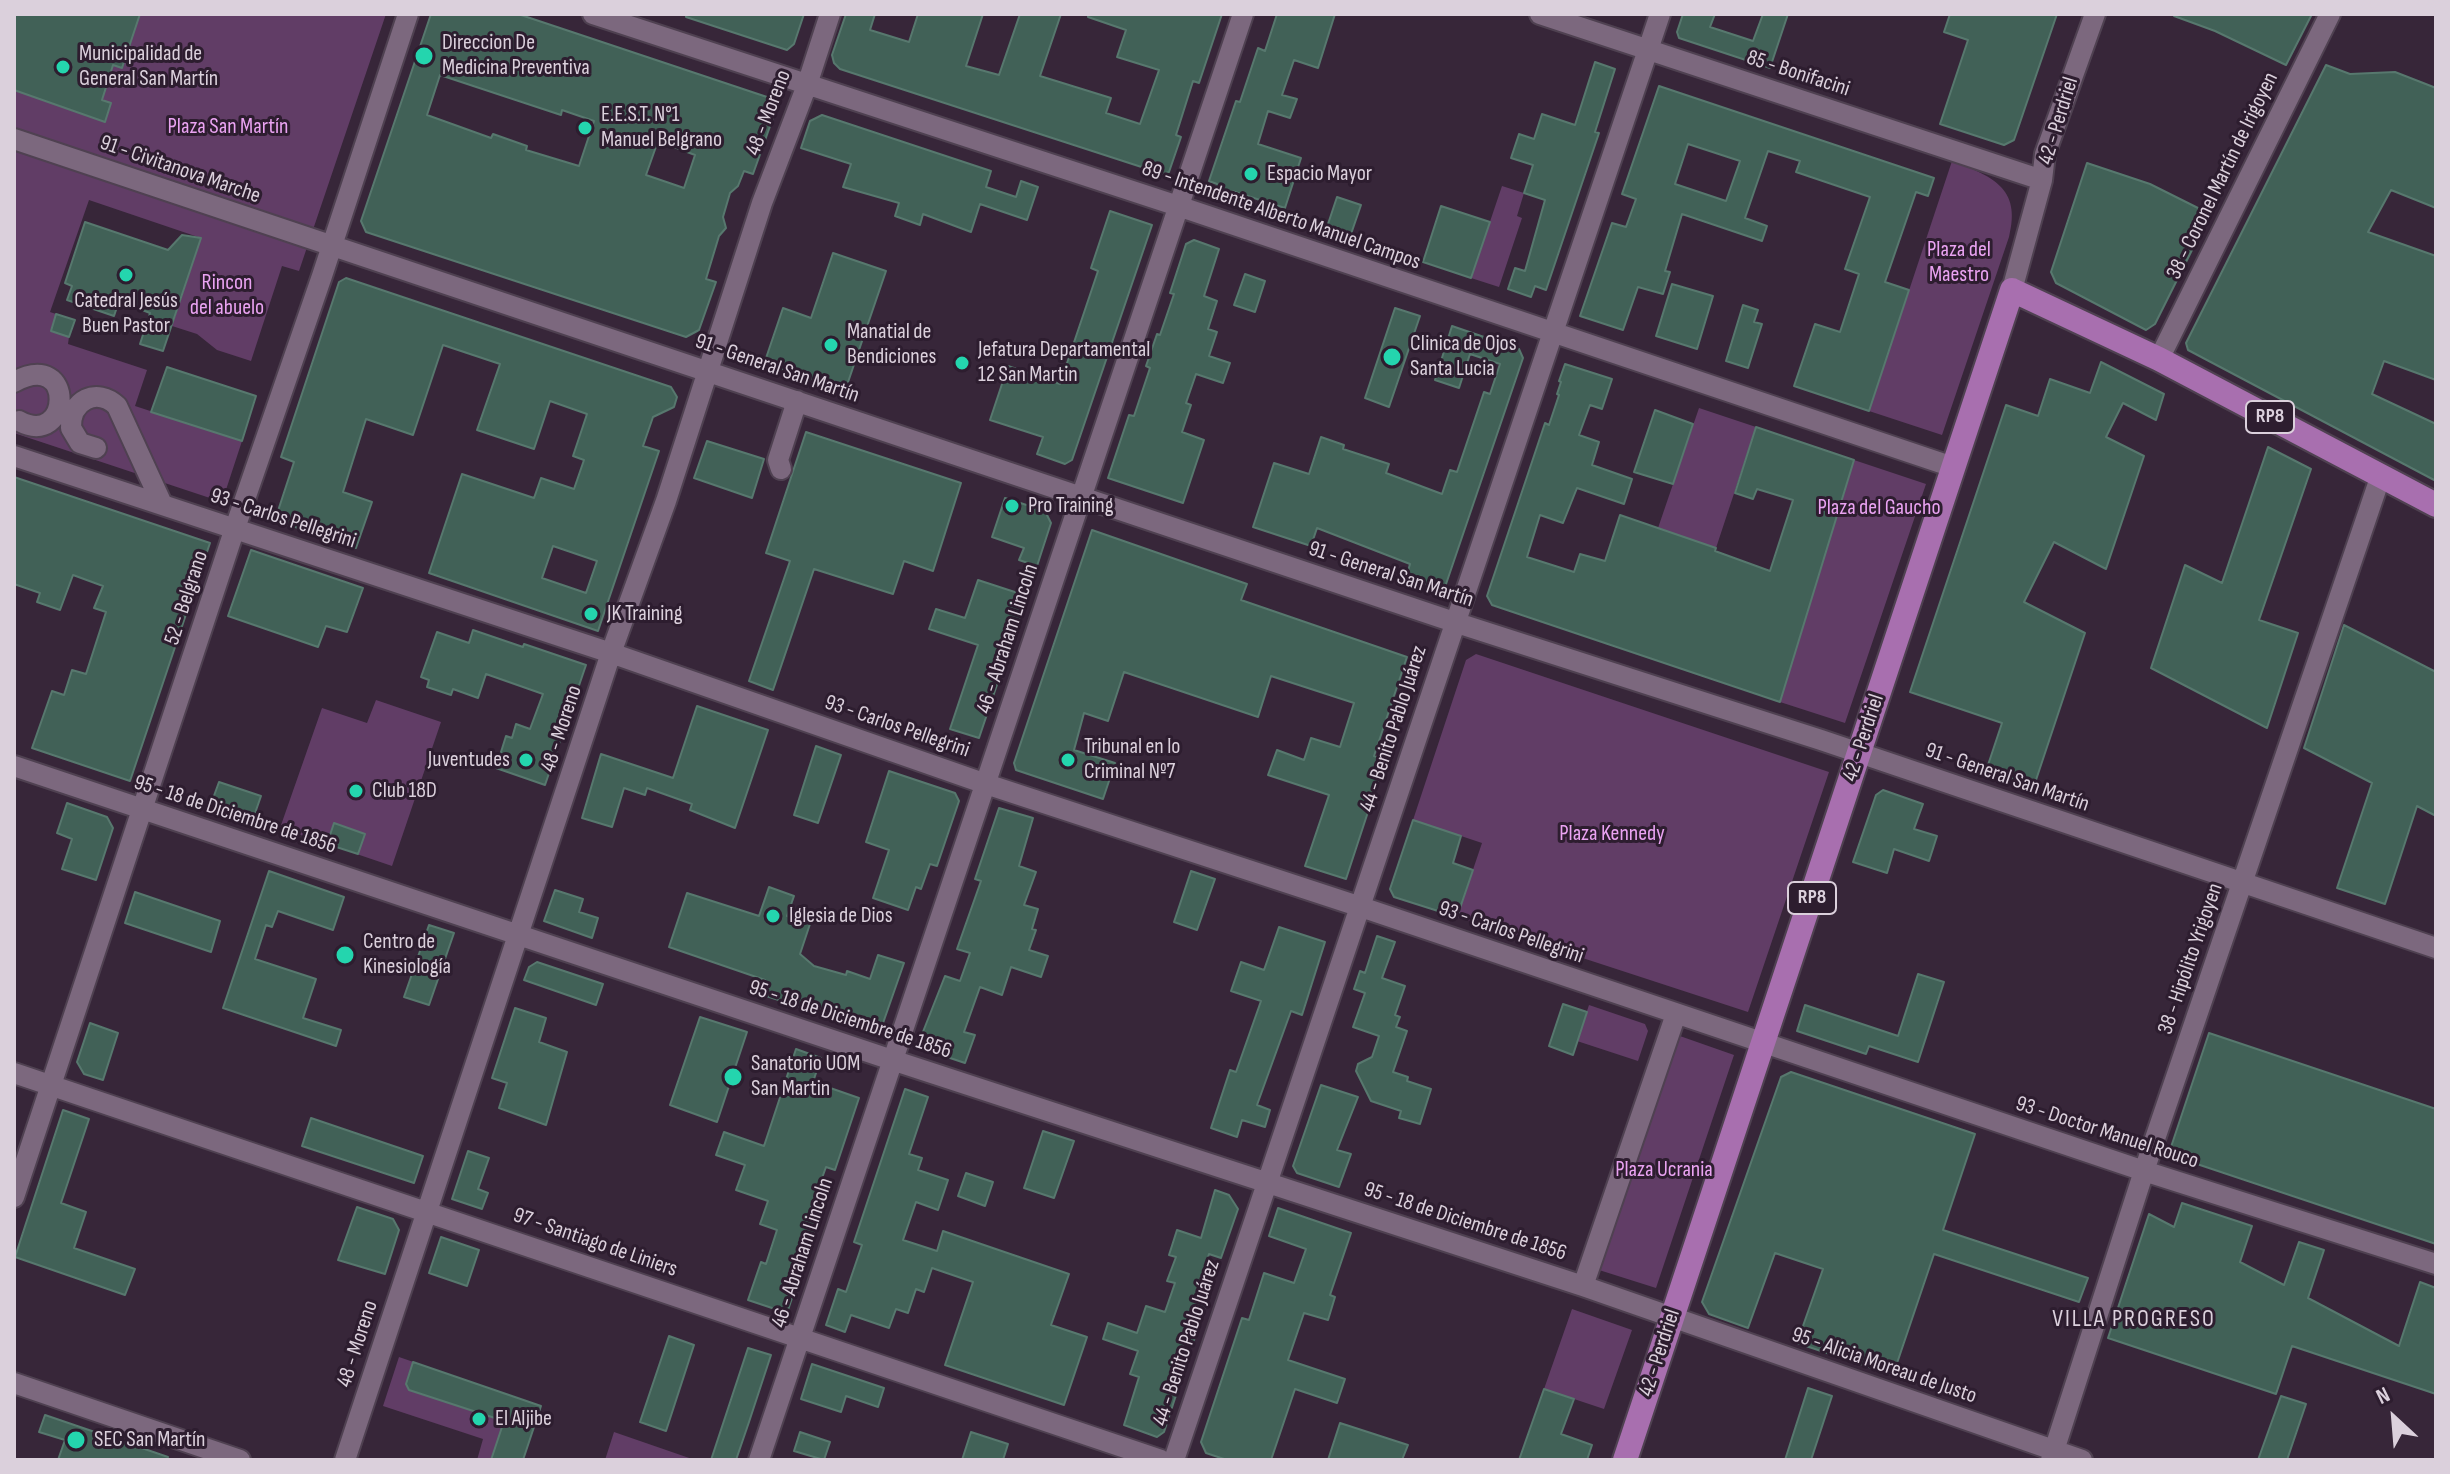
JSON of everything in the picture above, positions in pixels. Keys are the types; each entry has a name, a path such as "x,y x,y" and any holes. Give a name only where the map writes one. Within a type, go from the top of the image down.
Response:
{"main road":[{"name":"RP8","path":"2012,290 2159,359 2436,505"},
{"name":"42 - Perdriel","path":"1625,1460 2012,290"}],"street":[{"name":"52 - Belgrano","path":"14,1197 408,14"},
{"name":"89 - Intendente Alberto Manuel Campos","path":"593,14 1178,206 1953,467"},
{"name":"48 - Moreno","path":"345,1460 611,653 666,501 777,159 807,85 830,14"},
{"name":"46 - Abraham Lincoln","path":"759,1460 1243,14"},
{"name":"85 - Bonifacini","path":"1540,14 2042,180"},
{"name":"44 - Benito Pablo Juárez","path":"1174,1460 1660,14"},
{"name":"42 - Perdriel","path":"2012,290 2042,180 2045,154 2095,14"},
{"name":"38 - Coronel Martín de Irigoyen","path":"2159,359 2330,14"},
{"name":"91 - Civitanova Marche","path":"14,139 332,247"},
{"name":"91 - General San Martín","path":"332,247 1454,622 1860,753 2436,948"},
{"path":"14,382 29,375 46,376 54,381 61,397 57,414 51,421 35,426 19,421"},
{"path":"96,448 80,443 71,428 73,410 86,398 95,396 104,397 117,406 162,504"},
{"name":"93 - Carlos Pellegrini","path":"14,456 611,653 986,784 1765,1042"},
{"name":"38 - Hipólito Yrigoyen","path":"2052,1455 2144,1171 2381,475"},
{"name":"95 - 18 de Diciembre de 1856","path":"14,766 892,1060 1583,1286 1671,1318"},
{"path":"1583,1286 1676,1014"},
{"name":"93 - Doctor Manuel Rouco","path":"1765,1042 2144,1171 2436,1264"},
{"name":"97 - Santiago de Liniers","path":"14,1073 1161,1460"},
{"name":"95 - Alicia Moreau de Justo","path":"1671,1318 2052,1455 2082,1460"},
{"path":"14,1383 240,1460"}],"green space":[{"name":"Plaza San Martín","path":"14,14 386,14 299,271 282,266 251,361 217,350 197,334 172,326 201,238 89,200 50,312 56,314 51,331 69,337 68,344 147,370 135,406 242,441 222,502 14,433"},
{"name":"Plaza del Maestro","path":"1952,161 1991,178 2000,186 2011,206 2012,220 2009,237 1942,435 1869,411"},
{"path":"1502,186 1524,193 1517,216 1522,218 1499,287 1471,278"},
{"path":"1699,408 1756,427 1716,548 1658,528"},
{"name":"Plaza del Gaucho","path":"1854,460 1926,484 1845,723 1780,702"},
{"name":"Plaza Kennedy","path":"1476,654 1829,772 1748,1012 1457,917 1482,843 1413,820 1466,660"},
{"name":"Club 18D","path":"376,700 441,722 392,866 280,828 322,708 367,723"},
{"path":"1589,1005 1645,1024 1648,1031 1638,1061 1577,1041"},
{"name":"Plaza Ucrania","path":"1677,1035 1734,1055 1656,1288 1599,1270"},
{"path":"1572,1309 1632,1330 1604,1409 1544,1389"},
{"name":"El Aljibe","path":"399,1357 541,1406 523,1460 477,1460 483,1439 383,1406"},
{"path":"614,1432 695,1460 605,1460"}],"building":[{"name":"Municipalidad de General San Martín","path":"14,14 140,14 122,68 113,65 102,100 111,103 105,122 14,90"},
{"path":"431,14 518,14 779,101 753,174 744,171 738,186 730,193 723,217 726,228 719,236 706,279 716,282 699,330 686,337 366,232 361,221","holes":["440,75 561,115 562,110 594,121 579,166 526,150 527,146 493,134 491,138 427,115","658,141 695,155 684,188 646,175"]},
{"path":"686,14 804,14 794,44 787,50 686,17"},
{"path":"846,14 875,14 870,30 909,42 918,14 983,14 966,66 999,75 1020,14 1061,14 1040,76 1111,98 1106,113 1140,124 1159,70 1117,57 1126,30 1088,17 1088,14 1222,14 1199,83 1193,81 1176,135 1181,137 1169,172 1163,174 840,69 832,55"},
{"path":"1277,14 1335,14 1318,68 1294,60 1282,95 1297,99 1290,118 1268,111 1258,144 1301,158 1285,208 1232,191 1230,198 1214,192 1217,184 1209,181 1236,101 1240,102 1258,48 1265,51"},
{"path":"1683,14 1715,14 1710,27 1753,41 1763,14 1788,14 1770,68 1679,38 1677,32"},
{"path":"1950,14 2057,14 2014,140 2004,145 1940,124 1968,40 1944,32"},
{"path":"2174,14 2312,14 2286,65"},
{"path":"1595,62 1615,69 1595,132 1599,133 1546,290 1535,286 1531,297 1508,289 1515,268 1525,271 1545,200 1524,193 1533,165 1511,158 1519,134 1534,139 1542,114 1575,125"},
{"path":"2326,65 2350,74 2395,72 2436,88 2436,208 2391,190 2368,232 2436,256 2436,380 2384,361 2372,394 2436,424 2436,481 2188,350 2186,343"},
{"path":"1659,86 1934,178 1928,196 1916,192 1885,282 1909,290 1869,411 1794,386 1815,324 1840,332 1859,274 1845,269 1870,197 1796,172 1800,161 1768,151 1745,218 1767,226 1762,241 1682,214 1665,271 1670,272 1663,294 1638,287 1623,330 1580,316 1612,223 1626,227 1636,199 1622,194","holes":["1688,144 1740,161 1726,201 1675,184"]},
{"path":"822,115 991,171 986,187 1016,197 1021,181 1038,187 1027,220 980,204 971,232 923,214 920,225 895,216 899,203 843,187 851,164 801,148 810,121"},
{"path":"2087,163 2150,184 2210,214 2155,324 2146,330 2056,283 2051,272"},
{"path":"1337,197 1361,205 1350,237 1326,230"},
{"path":"1441,206 1490,222 1471,278 1423,262"},
{"path":"1110,211 1152,225 1072,460 1065,464 1037,454 1043,437 990,420 1008,366 1060,384 1098,271 1091,268"},
{"path":"85,222 168,250 182,235 201,238 163,351 140,344 150,313 119,301 114,316 67,300 72,286 65,283"},
{"path":"1194,240 1219,249 1204,296 1217,301 1208,329 1217,332 1209,356 1230,363 1223,383 1196,374 1186,403 1191,405 1182,432 1204,440 1183,503 1108,478 1129,415 1134,416 1150,368 1146,366 1174,294 1170,293 1186,244"},
{"name":"Manatial de Bendiciones","path":"833,253 886,271 845,391 764,364 783,308 811,318"},
{"path":"1245,274 1265,281 1255,312 1234,305"},
{"path":"346,278 671,387 677,397 674,407 653,417 643,446 659,451 598,631 429,573 462,474 534,498 541,478 574,489 584,460 573,456 587,414 550,401 534,449 477,430 500,364 443,345 413,435 366,419 343,492 372,502 356,548 275,520 294,462 281,457 339,282","holes":["553,546 597,561 586,593 542,578"]},
{"path":"1672,284 1713,296 1697,349 1656,336"},
{"path":"1743,305 1758,310 1754,322 1762,324 1748,368 1726,361"},
{"name":"Clinica de Ojos Santa Lucia","path":"1395,308 1420,316 1389,407 1365,398"},
{"path":"56,314 75,320 69,337 51,331"},
{"path":"1452,326 1519,349 1523,358 1444,590 1406,578 1410,564 1317,528 1311,546 1253,527 1274,463 1309,474 1321,437 1344,445 1343,449 1389,464 1386,473 1442,494 1450,470 1457,472 1484,392 1490,394 1500,364 1470,354 1459,388 1435,380"},
{"path":"2101,362 2164,394 2156,420 2123,403 2106,437 2144,456 2106,569 2054,542 2024,602 2085,633 2034,786 1986,771 2002,723 1910,692 2006,405 2038,416 2050,379 2090,393"},
{"path":"1565,364 1612,379 1602,409 1590,405 1579,435 1599,442 1592,465 1632,479 1624,504 1577,488 1563,523 1540,515 1527,557 1574,572 1580,554 1605,561 1620,515 1716,548 1715,551 1770,571 1793,500 1757,489 1753,499 1735,493 1756,427 1854,460 1780,702 1492,605 1487,596 1545,423 1549,425"},
{"path":"167,367 256,396 242,441 151,412"},
{"path":"1655,410 1693,424 1673,484 1634,472"},
{"path":"806,432 961,483 933,571 904,561 893,594 814,569 773,690 749,681 790,561 766,553"},
{"path":"707,441 764,459 752,498 694,478"},
{"path":"2268,447 2311,469 2259,620 2298,633 2267,728 2151,668 2185,565 2222,583"},
{"path":"14,477 210,543 130,781 32,748 52,691 64,695 72,670 86,674 106,612 94,608 103,586 73,575 60,610 37,602 40,593 14,584"},
{"path":"1005,498 1045,511 1051,523 1037,566 1019,560 1024,548 992,537"},
{"path":"1092,530 1247,584 1241,600 1407,657 1374,756 1385,760 1346,879 1305,866 1329,795 1268,775 1277,750 1304,760 1311,738 1340,747 1354,703 1271,676 1258,717 1124,672 1108,721 1084,713 1074,750 1115,763 1103,799 1016,770 1014,763"},
{"path":"251,550 363,588 347,632 326,626 318,647 228,616"},
{"path":"978,580 1027,596 979,738 950,729 978,645 929,629 936,609 965,618"},
{"path":"2344,625 2436,672 2436,816 2417,806 2385,904 2337,888 2372,783 2304,748"},
{"path":"473,630 586,665 545,785 496,768 506,736 512,738 516,724 530,729 543,694 486,674 478,698 453,689 451,695 427,687 429,680 421,677 437,632 469,643"},
{"path":"697,706 768,730 735,828 690,810 692,804 647,788 645,795 624,788 612,827 582,818 601,754 673,778"},
{"path":"816,746 841,755 818,823 794,815"},
{"path":"889,771 955,793 959,801 937,866 930,864 921,889 916,887 908,910 873,898 889,850 866,842"},
{"path":"219,782 261,796 253,819 211,804"},
{"path":"1883,790 1923,804 1914,829 1937,836 1929,861 1894,849 1887,873 1853,862 1876,795"},
{"path":"67,803 107,817 113,828 96,880 62,869 72,839 57,833"},
{"path":"999,808 1033,818 1019,866 1036,872 1024,905 1038,909 1032,929 1036,930 1029,950 1048,956 1041,977 1011,967 1002,995 980,987 964,1032 975,1035 965,1063 917,1047 945,976 960,981 970,953 957,949 981,881 975,879"},
{"path":"1413,820 1461,836 1453,863 1473,870 1457,917 1394,897 1390,889"},
{"path":"334,823 365,834 358,854 327,844"},
{"path":"269,871 344,897 333,930 278,911 272,927 266,925 255,959 316,979 303,1018 341,1030 336,1046 223,1008"},
{"path":"1191,871 1215,879 1197,930 1174,922"},
{"path":"769,887 794,896 787,916 810,924 800,954 814,966 846,975 847,971 870,979 878,955 904,963 882,1026 873,1032 831,1018 833,1012 805,1004 800,1007 760,994 765,980 669,947 687,893 759,916"},
{"path":"555,890 583,899 579,912 598,918 592,938 544,921"},
{"path":"135,892 220,921 211,952 125,923"},
{"path":"429,925 454,933 429,1005 404,997"},
{"path":"1279,927 1325,942 1302,1015 1291,1011 1257,1105 1270,1110 1265,1127 1242,1120 1237,1137 1211,1128 1230,1070 1236,1072 1261,1001 1231,991 1241,962 1264,970"},
{"path":"1377,936 1395,942 1382,978 1405,986 1395,1015 1400,1017 1396,1027 1407,1031 1393,1072 1408,1077 1407,1081 1431,1089 1420,1124 1399,1118 1401,1111 1371,1101 1356,1071 1358,1064 1372,1057 1379,1036 1353,1027 1365,993 1354,989 1360,971 1365,973"},
{"path":"537,962 603,984 596,1005 524,980 529,967"},
{"path":"1918,974 1944,982 1918,1062 1869,1046 1866,1054 1797,1031 1805,1005 1898,1036"},
{"path":"1563,1004 1587,1012 1573,1055 1549,1046"},
{"path":"515,1008 546,1018 539,1042 567,1052 546,1125 499,1108 507,1083 492,1078"},
{"path":"700,1017 747,1032 717,1122 670,1105"},
{"path":"90,1023 118,1033 103,1080 84,1074 77,1062"},
{"path":"2209,1033 2436,1109 2436,1244 2176,1157 2171,1147"},
{"path":"796,1049 821,1058 813,1082 859,1098 835,1170 826,1167 809,1214 819,1217 787,1313 748,1300 761,1262 766,1264 777,1230 760,1224 768,1201 736,1190 745,1165 716,1155 724,1132 764,1146"},
{"path":"1791,1072 1975,1134 1943,1230 2088,1278 2079,1302 1934,1254 1893,1375 1797,1343 1823,1269 1775,1253 1748,1328 1709,1314 1702,1302 1781,1077"},
{"path":"1321,1085 1358,1097 1337,1150 1351,1154 1339,1187 1297,1173 1293,1166"},
{"path":"905,1089 928,1097 909,1154 922,1158 918,1170 948,1180 938,1210 916,1202 903,1240 937,1251 943,1231 1069,1274 1051,1325 1087,1337 1064,1405 945,1365 973,1282 932,1268 924,1292 916,1289 908,1313 896,1309 889,1328 851,1315 845,1332 826,1325 838,1289 846,1292 862,1245 854,1242"},
{"path":"63,1110 89,1119 61,1203 86,1212 74,1248 135,1269 125,1295 15,1257"},
{"path":"311,1118 423,1156 414,1183 302,1146"},
{"path":"1043,1131 1074,1141 1054,1198 1024,1188"},
{"path":"468,1151 489,1158 478,1189 488,1193 482,1209 452,1199"},
{"path":"966,1173 993,1182 985,1206 958,1196"},
{"path":"1215,1190 1229,1195 1238,1209 1221,1258 1209,1254 1197,1291 1209,1295 1193,1343 1185,1340 1172,1379 1180,1383 1164,1432 1157,1437 1124,1425 1139,1377 1130,1374 1138,1351 1103,1339 1108,1323 1137,1333 1146,1306 1165,1312 1175,1283 1167,1281 1176,1257 1169,1255 1177,1230 1201,1238"},
{"path":"2182,1203 2252,1226 2240,1262 2284,1285 2299,1242 2324,1250 2308,1298 2399,1346 2420,1282 2436,1288 2436,1394 2292,1346 2276,1394 2108,1338 2149,1214 2174,1227"},
{"path":"357,1207 393,1219 399,1230 385,1274 338,1260"},
{"path":"1278,1208 1351,1233 1330,1295 1335,1297 1328,1320 1304,1313 1288,1360 1345,1379 1337,1403 1295,1389 1271,1460 1227,1460 1206,1453 1201,1442 1242,1318 1249,1320 1264,1273 1294,1283 1306,1249 1269,1236"},
{"path":"441,1237 479,1250 467,1286 429,1273"},
{"path":"669,1336 694,1345 666,1431 640,1422"},
{"path":"748,1348 771,1355 749,1422 736,1460 711,1460"},
{"path":"413,1362 541,1406 523,1460 491,1460 504,1421 409,1390 406,1384"},
{"path":"812,1364 884,1388 878,1407 846,1396 841,1412 801,1399"},
{"path":"1808,1388 1832,1396 1811,1460 1785,1460"},
{"path":"1544,1389 1574,1399 1561,1434 1592,1445 1587,1460 1519,1460"},
{"path":"2281,1396 2306,1404 2287,1460 2258,1460"},
{"name":"SEC San Martín","path":"45,1415 168,1457 167,1460 58,1460 65,1440 39,1432"},
{"path":"1340,1423 1408,1445 1402,1460 1328,1460"},
{"path":"800,1432 830,1442 824,1460 794,1451"},
{"path":"971,1432 1008,1444 1003,1460 962,1460"}],"place":[{"name":"Direccion De Medicina Preventiva","path":"424,56"},
{"name":"Municipalidad de General San Martín","path":"63,67"},
{"name":"E.E.S.T. N°1 Manuel Belgrano","path":"585,128"},
{"name":"Espacio Mayor","path":"1251,174"},
{"name":"Catedral Jesús Buen Pastor","path":"126,275"},
{"name":"Manatial de Bendiciones","path":"831,345"},
{"name":"Clinica de Ojos Santa Lucia","path":"1392,357"},
{"name":"Jefatura Departamental 12 San Martin","path":"962,363"},
{"name":"Pro Training","path":"1012,506"},
{"name":"JK Training","path":"591,614"},
{"name":"Juventudes","path":"526,760"},
{"name":"Tribunal en lo Criminal Nº7","path":"1068,760"},
{"name":"Club 18D","path":"356,791"},
{"name":"Iglesia de Dios","path":"773,916"},
{"name":"Centro de Kinesiología","path":"345,955"},
{"name":"Sanatorio UOM San Martin","path":"733,1077"},
{"name":"El Aljibe","path":"479,1419"},
{"name":"SEC San Martín","path":"76,1440"}],"district":[{"name":"VILLA PROGRESO","path":"2134,1320"}],"park label":[{"name":"Rincon del abuelo","path":"227,296"}]}
